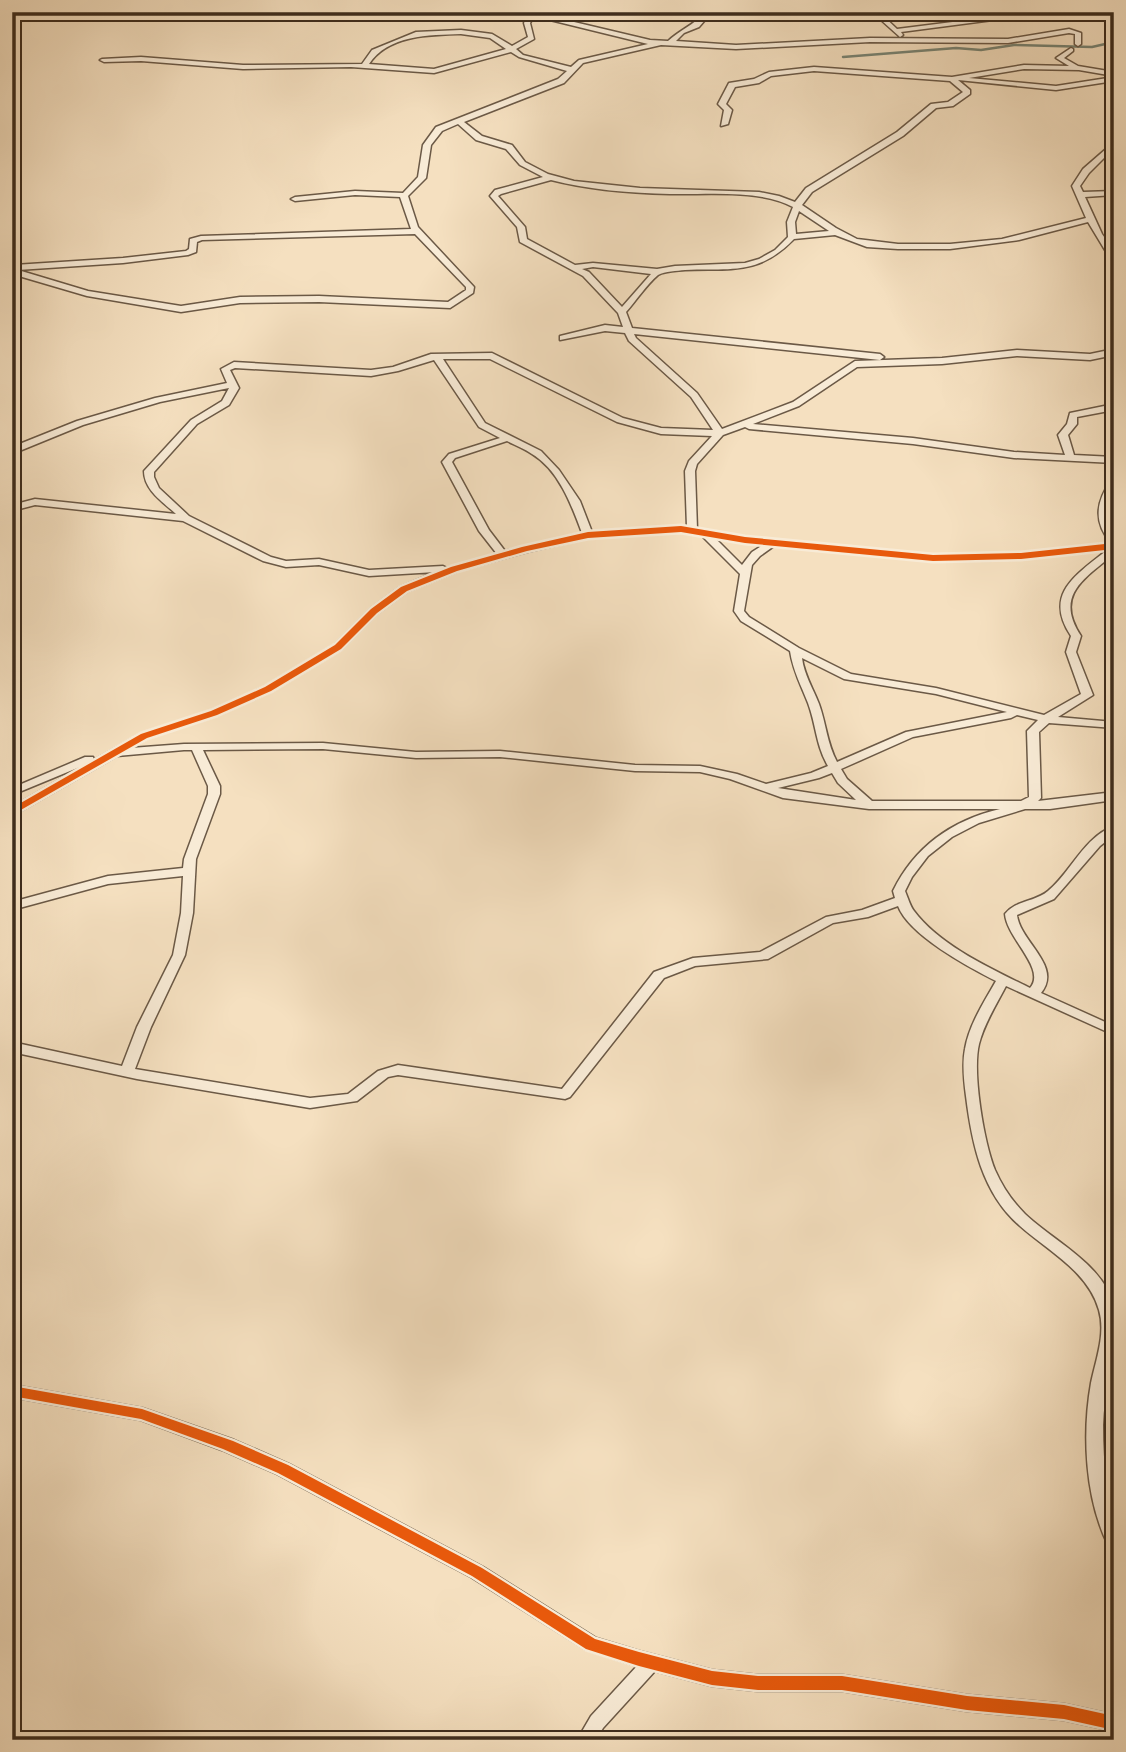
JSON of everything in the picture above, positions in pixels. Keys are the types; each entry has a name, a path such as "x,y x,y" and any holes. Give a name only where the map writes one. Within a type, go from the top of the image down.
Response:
{"street":[{"path":"523,12 665,44 741,47 865,40 970,43 1073,31 1079,35 1078,44"},
{"path":"104,60 178,60 243,67 364,66 440,70 510,50 532,37 527,20 535,16 577,12"},
{"path":"602,12 613,33"},
{"path":"602,12 638,16 672,12"},
{"path":"295,199 355,192 405,195 422,178 427,145 439,129 561,81 581,61 665,44 682,32 697,26 709,12"},
{"path":"875,12 909,41"},
{"path":"895,31 1051,12"},
{"path":"1010,31 1018,38"},
{"path":"364,66 374,51 424,32 487,34 498,38 510,50 529,59 572,70"},
{"path":"1071,50 1059,58 1079,68 1114,77"},
{"path":"952,79 1015,68 1079,68"},
{"path":"724,124 728,110 722,103 732,85 755,81 769,74 817,69 1056,88 1114,77"},
{"path":"576,267 588,265 657,271 674,268 722,269 751,264 783,249 792,237 791,222 797,207 809,190 900,134 934,106 953,103 967,92 952,79"},
{"path":"458,121 479,138 509,147 516,161 554,177 611,191 726,192 779,199 797,207 834,233 875,246 954,246 1020,238 1091,219"},
{"path":"1112,254 1091,219 1077,183 1114,144"},
{"path":"554,177 512,187 494,196 521,227 523,240 576,267 603,290 622,312 628,331 650,359 694,395 720,433"},
{"path":"1080,195 1114,193"},
{"path":"12,270 88,293 171,309 240,300 319,299 428,305 457,302 470,290 470,286 410,220 405,195"},
{"path":"12,270 110,260 139,261 188,253 193,250 193,241 201,238 418,231"},
{"path":"792,237 834,233"},
{"path":"622,312 657,271"},
{"path":"563,338 594,329 628,331 875,355 897,362"},
{"path":"186,518 174,504 152,487 148,481 149,471 194,422 226,403 233,384 225,369 234,365 371,373 437,357 492,356 563,394 620,420 661,431 720,433 796,404 850,366 942,362 1017,354 1090,357 1114,352"},
{"path":"437,357 482,425 538,453 556,472 575,501 588,535"},
{"path":"12,451 80,423 158,400 233,384"},
{"path":"1070,456 1063,435 1072,424 1073,415 1114,407"},
{"path":"741,426 912,441 1014,455 1114,460"},
{"path":"720,433 692,463 690,471 696,530 746,573"},
{"path":"503,555 484,531 447,462 452,456 508,438"},
{"path":"1114,482 1102,507 1101,521 1114,545"},
{"path":"12,508 35,502 186,518 267,559 286,564 319,562 369,573 461,567"},
{"path":"12,812 144,736 214,713 268,690 338,647 374,611 404,589 461,567 503,555 588,535 696,530 774,542 947,559 1021,556 1114,545"},
{"path":"774,542 750,559 738,606 741,615 795,649 848,677 936,691 1046,719 1114,725"},
{"path":"1114,545 1071,586 1063,610 1066,626 1076,636 1071,652 1087,695 1046,719 1034,731 1031,738 1035,798 1024,805 972,821 929,849 904,878 899,901 906,914 952,951 1003,979 1114,1031"},
{"path":"795,649 798,669 814,705 826,753 833,768 849,788 869,805"},
{"path":"762,787 800,781 910,734 1018,713"},
{"path":"12,792 81,762 111,754 196,747 323,746 416,755 500,754 635,768 700,769 726,774 794,796 869,805 1024,805 1114,796"},
{"path":"127,1072 144,1027 179,956 187,914 190,859 214,794 214,786 196,747"},
{"path":"1033,993 1040,988 1043,978 1038,962 1014,933 1011,914 1018,908 1049,897 1074,873 1090,846 1114,830"},
{"path":"12,906 108,880 189,871"},
{"path":"12,1047 127,1072 310,1103 352,1098 383,1074 398,1070 565,1094 659,975 693,962 763,956 830,920 864,914 899,901"},
{"path":"1003,979 971,1049 973,1088 986,1164 1011,1207 1024,1222 1088,1276 1107,1311 1108,1355 1100,1381 1094,1433 1103,1500 1114,1540"},
{"path":"12,1391 142,1414 228,1445 283,1469 477,1572 591,1644 712,1678 758,1683 842,1683 967,1703 1064,1712 1114,1723"},
{"path":"586,1740 597,1722 652,1662"}],"waterway":[{"path":"843,57 956,48 981,50 1014,45 1092,47 1114,42"}],"cycle path":[{"path":"12,812 144,736 214,713 268,689 338,647 374,611 404,589 454,569 525,549 588,535 681,529 745,540 933,558 1021,556 1114,546"},
{"path":"12,1391 142,1414 228,1445 283,1469 477,1572 591,1644 639,1659 712,1678 758,1683 842,1683 967,1703 1064,1712 1114,1723"}]}
